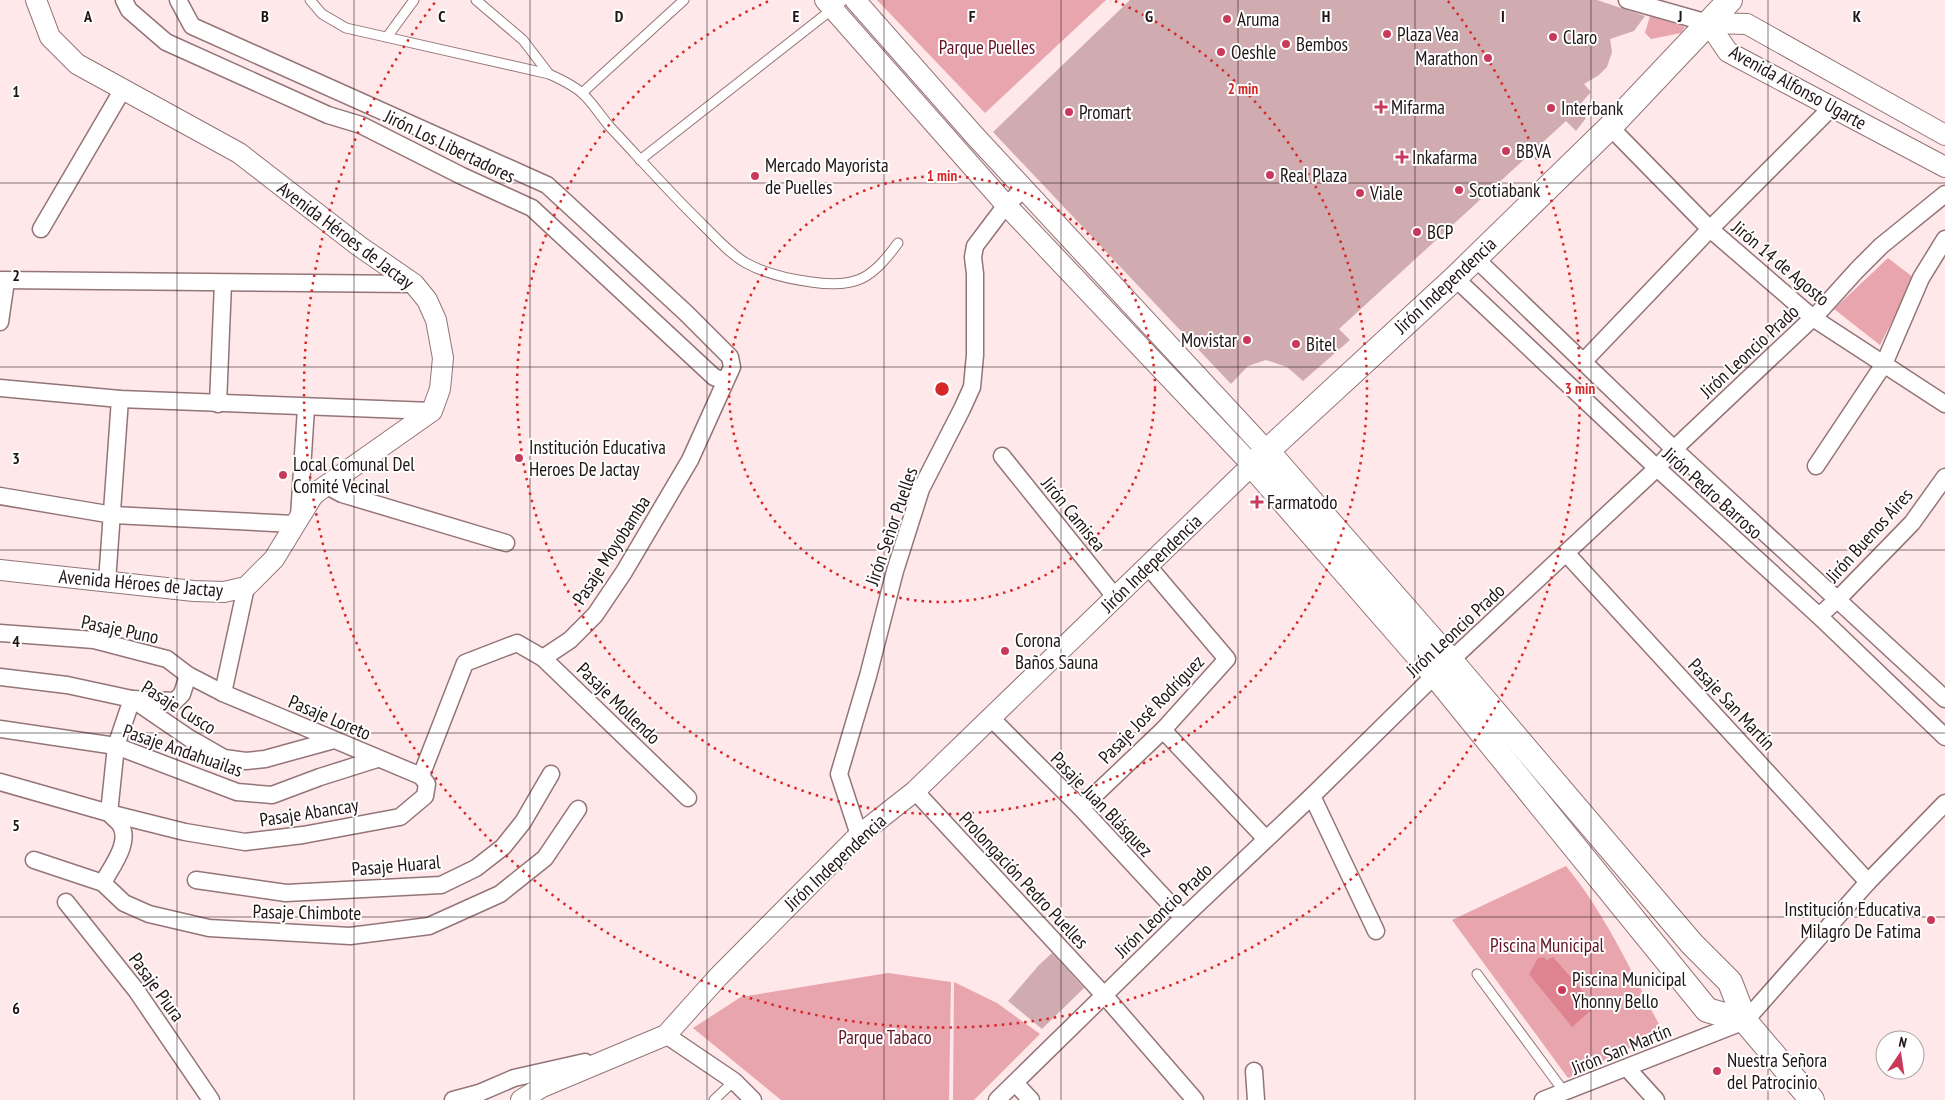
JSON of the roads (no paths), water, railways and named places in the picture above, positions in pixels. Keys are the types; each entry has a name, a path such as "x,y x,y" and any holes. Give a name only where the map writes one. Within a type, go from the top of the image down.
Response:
{"main road":[{"name":"Jirón Independencia","path":"1259,458 1476,258 1610,127 1730,0"},
{"path":"1259,458 1443,668 1692,944 1730,982 1745,1021 1812,1100"},
{"path":"1443,668 1707,1010 1745,1021"}],"street":[{"name":"Avenida Héroes de Jactay","path":"0,570 194,591 224,592 246,587 274,559 312,497 325,485 432,411 440,389 442,358 436,320 427,300 414,284 359,246 239,153 77,64 50,37 36,0"},
{"name":"Jirón Los Libertadores","path":"124,0 129,10 166,42 187,53 328,115 361,125 462,176 532,208 714,377 728,374 730,357 547,185 192,26 178,0"},
{"path":"855,0 1024,189 1259,458"},
{"path":"1626,0 1708,23"},
{"path":"834,3 1006,205 1259,458"},
{"name":"Avenida Alfonso Ugarte","path":"1708,23 1728,52 1945,167"},
{"name":"Avenida Alfonso Ugarte","path":"1708,23 1747,24 1945,135"},
{"path":"40,229 123,89"},
{"path":"1583,362 1710,229 1832,107"},
{"name":"Jirón 14 de Agosto","path":"1610,127 1710,229 1813,318 1945,404"},
{"name":"Jirón Señor Puelles","path":"859,835 839,774 868,676 895,570 920,489 972,387 975,355 975,274 973,257 975,246 1006,205 1024,189"},
{"name":"Jirón Leoncio Prado","path":"997,1100 1182,918 1813,318 1881,246 1945,194"},
{"path":"1816,466 1884,364 1921,278 1945,239"},
{"path":"1476,258 1674,449 1945,699"},
{"name":"Jirón Pedro Barroso","path":"1455,278 1656,468 1819,616 1945,737"},
{"path":"0,322 3,280 414,284"},
{"path":"218,404 223,283"},
{"name":"Pasaje Moyobamba","path":"543,658 570,640 594,615 624,572 690,460 728,374"},
{"path":"0,388 120,399 306,408 432,411"},
{"path":"107,582 120,399"},
{"path":"0,496 113,515 297,521 306,408"},
{"name":"Jirón Camisea","path":"1002,456 1116,598"},
{"name":"Jirón Independencia","path":"521,1100 542,1087 666,1035 718,977 859,835 915,791 1259,458"},
{"name":"Jirón Buenos Aires","path":"1819,616 1912,523 1945,477"},
{"path":"325,485 342,494 506,542"},
{"name":"Pasaje San Martín","path":"1566,553 1868,882"},
{"name":"Pasaje José Rodríguez","path":"1081,808 1163,730 1226,659 1148,566"},
{"path":"223,693 246,587"},
{"name":"Pasaje Puno","path":"0,633 94,640 166,659 188,675 223,693"},
{"name":"Pasaje Mollendo","path":"517,643 543,658 688,798"},
{"name":"Pasaje Abancay","path":"0,782 185,832 245,842 293,836 400,816 425,796 427,784 421,776 465,663 517,643"},
{"path":"102,883 122,847 125,836 121,825 109,813 116,746 132,699 175,701 182,694 188,675"},
{"name":"Pasaje Cusco","path":"0,677 67,685 132,699 189,738 224,758 246,761 265,759 334,740"},
{"name":"Pasaje Loreto","path":"223,693 421,776"},
{"name":"Pasaje Juan Blásquez","path":"991,718 1081,808 1182,918"},
{"name":"Pasaje Andahuailas","path":"0,729 116,746 237,792 272,795 377,759"},
{"path":"1163,730 1266,840"},
{"name":"Pasaje Huaral","path":"196,880 286,893 441,885 476,868 503,848 523,822 551,774"},
{"name":"Prolongación Pedro Puelles","path":"915,791 1104,995 1195,1100"},
{"path":"1312,796 1376,931"},
{"name":"Jirón San Martín","path":"1543,1100 1745,1021 1868,882 1945,803"},
{"name":"Pasaje Chimbote","path":"34,860 102,883 124,903 149,914 209,928 350,936 430,926 500,894 545,858 578,809"},
{"name":"Pasaje Piura","path":"66,902 136,990 211,1100"},
{"path":"666,1035 734,1081 754,1100"},
{"path":"453,1100 479,1093 514,1078 615,1056"},
{"path":"1627,1068 1656,1100"},
{"path":"1254,1070 1256,1100"},
{"path":"1015,1083 1030,1100"}],"lane":[{"path":"310,0 322,14 346,28 549,74 564,81 582,93 640,160 718,240 745,262 769,272 797,280 826,284 858,282 882,265 898,244"},
{"path":"387,37 414,0"},
{"path":"476,0 523,40 549,74"},
{"path":"582,93 684,0"},
{"path":"640,160 834,3"},
{"path":"1476,974 1565,1093"},
{"path":"714,1100 734,1081"}],"place":[{"name":"Aruma","path":"1227,19"},
{"name":"Plaza Vea","path":"1387,34"},
{"name":"Claro","path":"1553,37"},
{"name":"Bembos","path":"1286,44"},
{"name":"Oeshle","path":"1221,52"},
{"name":"Marathon","path":"1488,58"},
{"name":"Mifarma","path":"1381,107"},
{"name":"Interbank","path":"1551,108"},
{"name":"Promart","path":"1069,112"},
{"name":"BBVA","path":"1506,151"},
{"name":"Inkafarma","path":"1402,157"},
{"name":"Real Plaza","path":"1270,175"},
{"name":"Mercado Mayorista de Puelles","path":"755,176"},
{"name":"Scotiabank","path":"1459,190"},
{"name":"Viale","path":"1360,193"},
{"name":"BCP","path":"1417,232"},
{"name":"Movistar","path":"1247,340"},
{"name":"Bitel","path":"1296,344"},
{"name":"Institución Educativa Heroes De Jactay","path":"519,458"},
{"name":"Local Comunal Del Comité Vecinal","path":"283,475"},
{"name":"Farmatodo","path":"1257,502"},
{"name":"Corona Baños Sauna","path":"1005,651"},
{"name":"Institución Educativa Milagro De Fatima","path":"1931,920"},
{"name":"Piscina Municipal Yhonny Bello","path":"1562,990"},
{"name":"Nuestra Señora del Patrocinio","path":"1717,1071"}],"park label":[{"name":"Parque Puelles","path":"987,47"},
{"name":"Piscina Municipal","path":"1547,945"},
{"name":"Parque Tabaco","path":"885,1037"}]}
